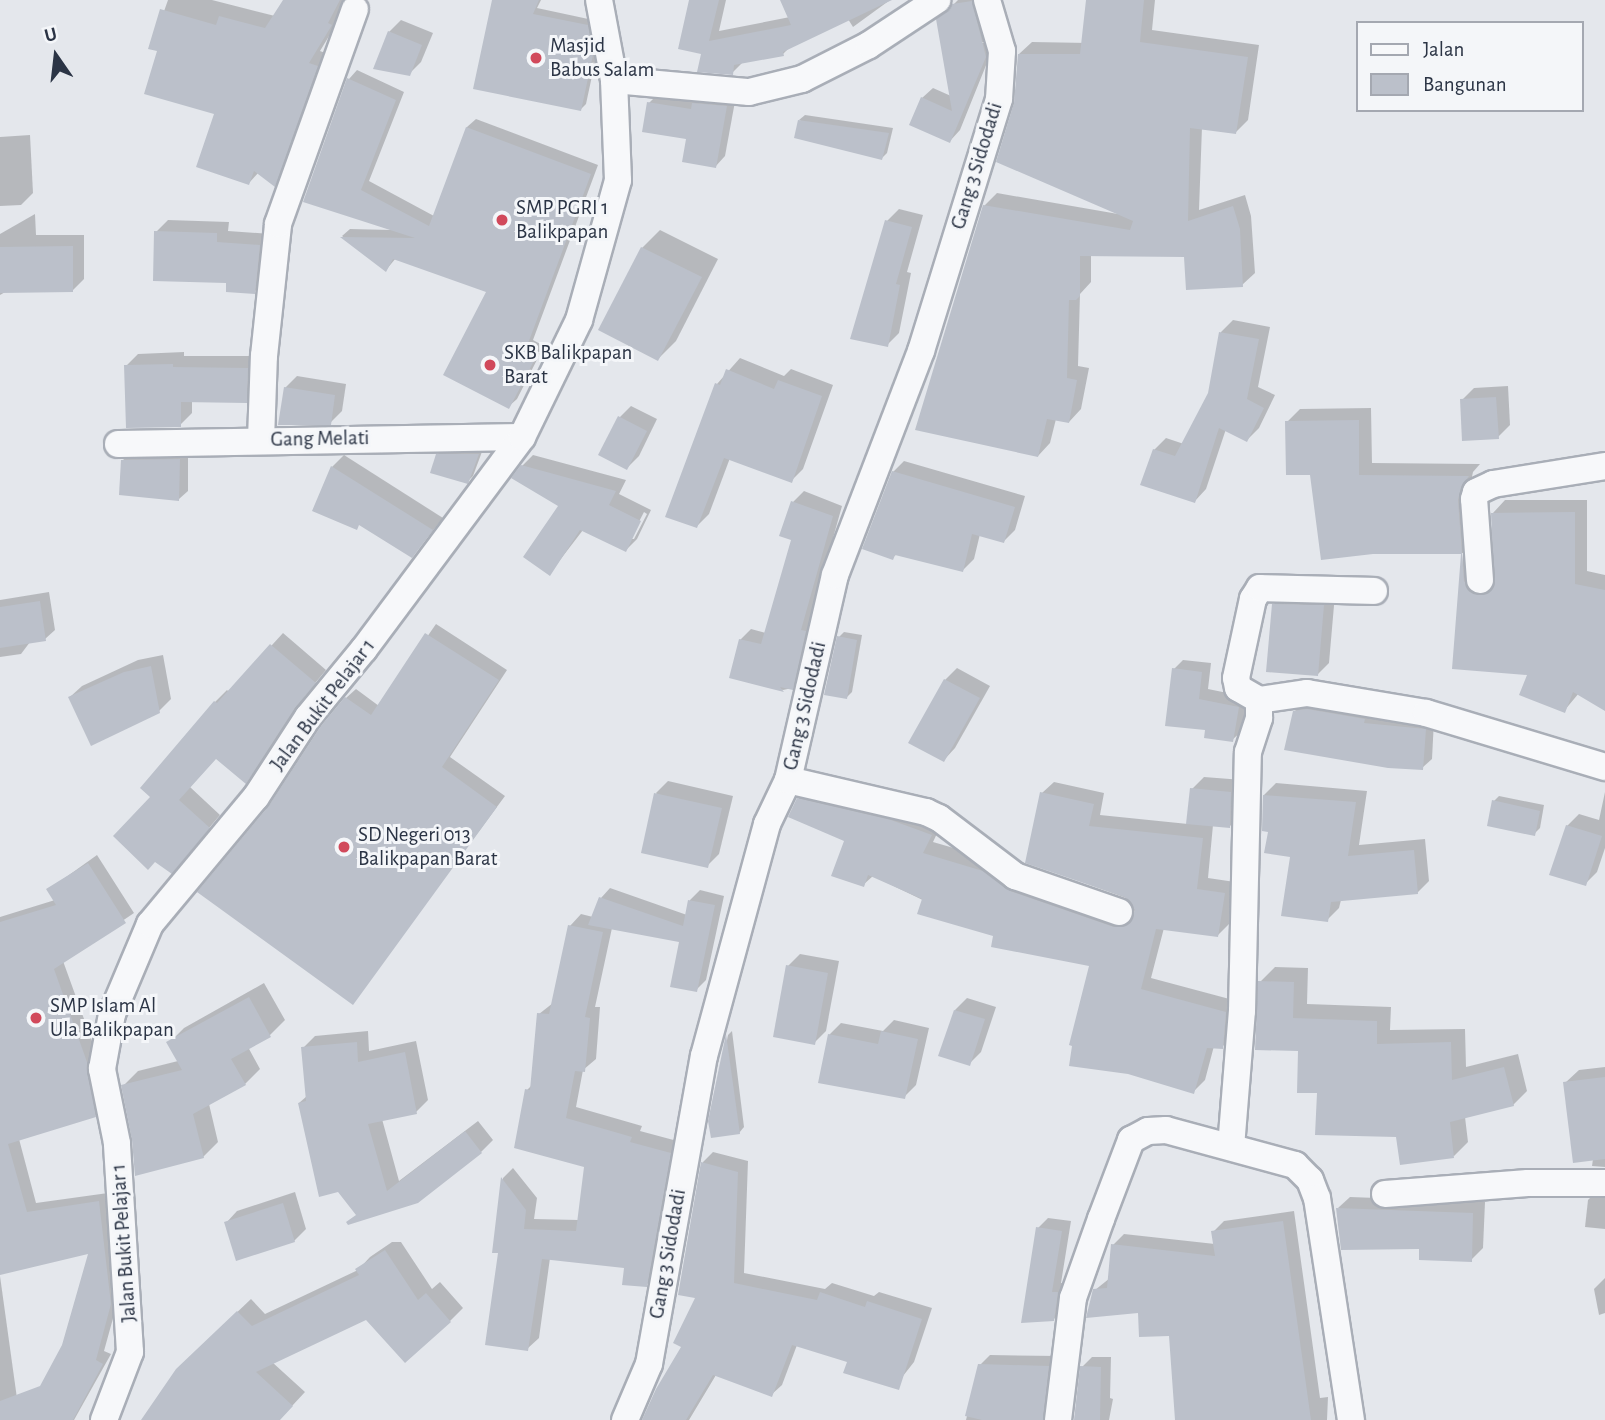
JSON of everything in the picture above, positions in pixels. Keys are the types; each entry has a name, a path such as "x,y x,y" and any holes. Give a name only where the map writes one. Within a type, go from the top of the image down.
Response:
{"street":[{"name":"Jalan Bukit Pelajar 1","path":"104,1420 130,1352 117,1143 102,1069 112,1014 150,924 256,797 308,717 357,658 522,437 579,320 618,180 614,80 599,0"},
{"path":"614,80 749,92 802,79 869,45 937,0"},
{"name":"Gang 3 Sidodadi","path":"625,1420 649,1364 704,1056 766,824 788,780 835,576 921,351 999,99 1002,51 987,0"},
{"path":"261,440 264,356 278,224 355,9"},
{"name":"Gang Melati","path":"118,444 522,437"},
{"path":"1480,580 1474,499 1476,492 1493,485 1605,466"},
{"path":"1374,591 1266,586 1260,588 1253,599 1236,678 1238,688 1259,700 1307,693 1426,713 1602,759"},
{"path":"1231,1147 1242,1012 1248,752 1259,718 1259,700"},
{"path":"788,780 926,812 939,818 1015,876 1119,912"},
{"path":"1058,1420 1073,1298 1131,1140 1148,1132 1166,1130 1295,1165 1310,1180 1317,1198 1352,1420"},
{"path":"1385,1194 1528,1183 1605,1183"}],"building":[{"path":"283,0 340,0 328,23 332,25 309,63 318,66 275,187 254,171 249,185 196,167 214,114 144,94 157,51 148,49 160,9 216,25 219,16 265,28"},
{"name":"Masjid Babus Salam","path":"492,0 539,0 533,14 588,25 593,55 581,111 473,89"},
{"path":"689,0 719,0 709,41 791,25 780,0 892,0 783,52 784,56 734,65 733,75 697,72 701,54 678,49"},
{"path":"1086,0 1144,0 1140,42 1248,57 1236,134 1190,128 1188,221 1233,206 1240,229 1243,287 1186,290 1184,257 1080,256 1080,296 1076,300 1069,300 1067,378 1077,380 1069,423 1047,419 1038,457 915,430 983,205 1130,230 1133,221 996,162 1014,103 1018,54 1080,54"},
{"path":"972,1 986,57 950,143 909,125 921,97 952,111 936,19 952,4"},
{"path":"388,31 422,45 410,76 373,69"},
{"path":"347,78 396,100 361,190 429,226 466,127 591,174 526,349 537,355 509,409 443,375 486,292 393,259 386,272 340,237 415,238 303,202"},
{"path":"647,102 691,109 692,103 727,106 716,168 682,162 686,139 642,132"},
{"path":"798,120 889,133 882,160 794,138"},
{"path":"885,220 912,227 896,284 900,285 888,347 850,339"},
{"path":"154,231 217,233 217,242 260,245 255,294 226,292 226,283 153,281"},
{"path":"73,246 73,292 0,293 0,247"},
{"path":"641,247 702,277 658,361 598,330"},
{"path":"1219,332 1259,339 1247,399 1264,408 1247,442 1219,428 1195,503 1140,485 1153,449 1175,456 1208,393"},
{"path":"173,364 173,367 248,368 247,403 181,402 181,427 126,428 124,365"},
{"path":"726,369 774,389 778,380 822,396 792,483 724,458 697,528 665,517 715,383 720,385"},
{"path":"284,387 335,395 331,425 278,425"},
{"path":"1496,397 1499,439 1462,441 1460,399"},
{"path":"618,416 647,431 627,470 598,455"},
{"path":"1359,420 1359,475 1469,476 1461,487 1458,500 1464,581 1474,594 1488,593 1494,586 1491,513 1575,512 1575,584 1605,590 1605,711 1573,692 1565,713 1519,695 1527,675 1452,669 1461,554 1373,554 1321,560 1310,475 1286,475 1285,421"},
{"path":"436,454 479,454 468,484 430,473"},
{"path":"180,459 179,501 119,495 121,460"},
{"path":"521,465 616,491 609,505 641,521 626,552 580,530 550,576 523,557 558,506 511,478"},
{"path":"331,466 433,530 412,558 359,525 357,530 312,511"},
{"path":"892,471 1015,507 1004,543 972,534 963,572 895,555 893,560 862,549"},
{"path":"791,501 833,516 801,630 806,631 793,690 780,687 784,692 729,678 739,639 761,644 791,540 779,536"},
{"path":"40,601 46,641 0,648 0,607"},
{"path":"1272,604 1324,605 1318,676 1266,672"},
{"name":"SD Negeri 013 Balikpapan Barat","path":"425,633 499,680 442,767 497,807 353,1005 197,892 268,807 321,726 345,697 371,715"},
{"path":"837,636 857,640 847,699 824,695"},
{"path":"270,644 316,683 295,708 246,784 216,759 179,800 210,828 172,874 155,862 148,870 113,836 150,797 140,788 214,701 217,703"},
{"path":"151,666 160,713 91,746 68,697 124,672"},
{"path":"1172,668 1202,672 1199,699 1239,707 1233,742 1204,738 1205,730 1165,726"},
{"path":"944,679 980,698 944,762 908,743"},
{"path":"1307,709 1365,719 1364,723 1426,729 1423,770 1388,768 1284,750 1293,711"},
{"path":"1190,788 1231,792 1230,828 1186,824"},
{"path":"1040,792 1094,804 1089,826 1203,838 1197,889 1225,893 1218,937 1156,929 1141,989 1226,1012 1223,1049 1207,1048 1194,1094 1128,1074 1069,1066 1072,1046 1069,1045 1089,966 991,947 993,936 917,914 922,899 868,875 864,887 831,876 844,841 788,817 797,798 891,820 932,835 923,853 983,871 1010,891 1114,927 1129,924 1135,910 1125,897 1025,863"},
{"path":"654,793 722,808 708,868 641,853"},
{"path":"1263,795 1356,802 1348,856 1414,850 1418,894 1331,902 1328,922 1281,916 1290,857 1264,853 1268,832 1262,831"},
{"path":"1492,800 1540,811 1535,836 1487,826"},
{"path":"1566,825 1602,836 1586,886 1549,875"},
{"path":"88,863 126,923 54,969 87,1062 96,1117 8,1144 27,1212 99,1201 111,1304 96,1360 103,1364 73,1420 0,1420 0,1401 40,1386 62,1345 88,1254 0,1275 0,922 56,905 46,889"},
{"path":"599,897 683,926 688,900 715,905 697,992 670,987 679,942 588,925"},
{"path":"568,925 603,932 585,1017 590,1018 585,1072 575,1071 566,1118 632,1137 630,1142 671,1153 647,1287 622,1285 624,1268 542,1259 528,1351 485,1345 498,1253 492,1253 501,1177 526,1210 524,1229 576,1231 584,1167 514,1148 525,1089 530,1090 537,1013 549,1014"},
{"path":"786,965 828,973 815,1045 773,1037"},
{"path":"1258,981 1294,982 1293,1018 1377,1021 1377,1044 1451,1042 1452,1080 1504,1067 1514,1106 1450,1122 1454,1158 1400,1165 1396,1137 1315,1135 1317,1093 1297,1093 1298,1051 1255,1050"},
{"path":"249,997 271,1037 231,1059 246,1085 193,1114 204,1158 135,1176 132,1140 121,1085 182,1070 166,1042"},
{"path":"954,1010 985,1019 970,1066 938,1056"},
{"path":"881,1031 918,1039 905,1099 818,1083 828,1034 878,1044"},
{"path":"726,1034 740,1134 711,1138 708,1121"},
{"path":"357,1042 358,1062 405,1052 417,1114 368,1124 387,1191 465,1131 482,1153 418,1203 348,1225 346,1222 356,1215 338,1192 319,1197 298,1103 306,1101 301,1047"},
{"path":"1605,1077 1605,1159 1573,1163 1563,1082"},
{"path":"701,1162 738,1172 734,1283 817,1300 820,1292 865,1307 867,1301 922,1319 899,1390 843,1373 847,1362 792,1345 772,1397 713,1375 686,1420 642,1420 656,1389 681,1347 673,1343 695,1298 678,1295"},
{"path":"283,1203 295,1242 236,1261 224,1222"},
{"path":"1336,1208 1473,1213 1472,1262 1419,1260 1419,1249 1341,1250"},
{"path":"1283,1221 1311,1420 1175,1420 1169,1336 1139,1337 1138,1313 1086,1318 1093,1289 1107,1288 1111,1244 1215,1256 1211,1231"},
{"path":"1036,1227 1062,1231 1052,1292 1058,1292 1054,1321 1021,1323"},
{"path":"385,1250 418,1300 426,1293 451,1322 405,1363 366,1320 256,1372 293,1406 280,1420 141,1420 176,1369 237,1311 252,1326 359,1275 355,1269"},
{"path":"978,1364 1049,1366 1043,1420 982,1420 965,1416"},
{"path":"1080,1366 1101,1367 1100,1420 1074,1420"}],"place":[{"name":"Masjid Babus Salam","path":"536,58"},
{"name":"SMP PGRI 1 Balikpapan","path":"502,220"},
{"name":"SKB Balikpapan Barat","path":"490,365"},
{"name":"SD Negeri 013 Balikpapan Barat","path":"344,847"},
{"name":"SMP Islam Al Ula Balikpapan","path":"36,1018"}]}
